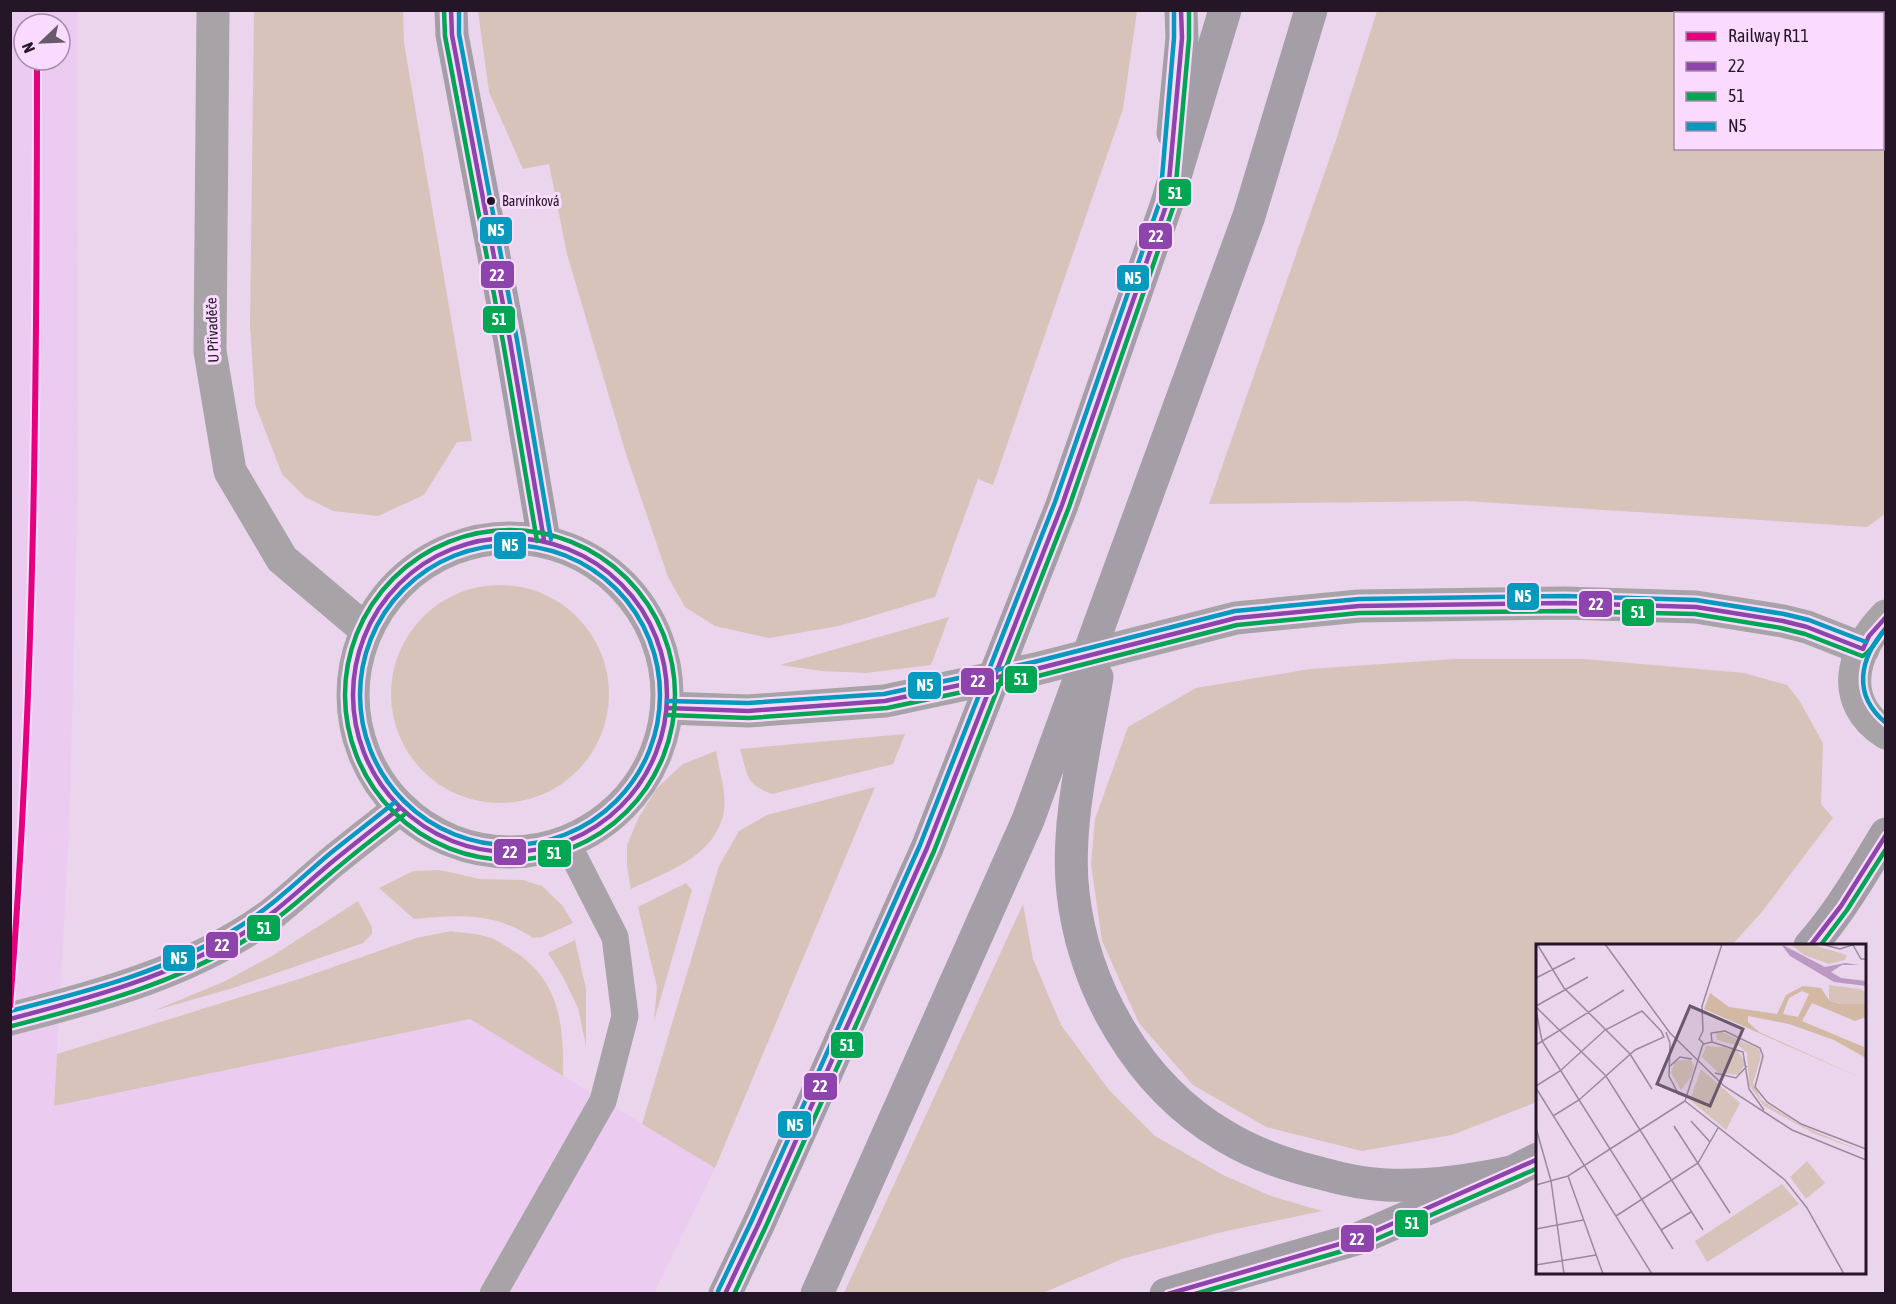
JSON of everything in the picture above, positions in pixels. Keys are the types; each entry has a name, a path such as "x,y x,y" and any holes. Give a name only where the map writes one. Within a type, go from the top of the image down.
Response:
{"highway":[{"path":"452,10 452,35 510,341 544,540"},
{"path":"1167,203 1182,38 1181,10"},
{"path":"725,1293 759,1224 927,848 1062,505 1167,203 1225,10"},
{"path":"817,1293 1028,820 1249,216 1311,10"},
{"path":"1109,601 1075,807 1071,850 1073,891 1080,933 1092,974 1131,1048 1158,1081 1189,1110 1222,1135 1261,1154 1301,1169 1342,1179 1385,1185 1428,1185 1470,1181 1525,1166"},
{"path":"1811,944 1824,931 1886,834"},
{"path":"1166,1293 1359,1238 1525,1166"}],"street":[{"name":"U Přivaděče","path":"213,10 210,351 230,471 282,559 366,630"},
{"path":"490,537 544,540 587,556 623,584 650,620 665,662 667,708 658,751 637,790 605,821 567,843 523,853 479,850 437,835 400,808 371,770 355,724 353,677 366,630 395,585 439,553 490,537"},
{"path":"667,708 748,711 885,701 1036,669 1236,618 1359,606 1565,603 1696,608 1783,621 1807,627 1863,649"},
{"path":"1886,616 1869,636 1855,671 1856,696 1867,719 1886,733"},
{"path":"10,1019 109,992 156,976 233,939 272,913 400,808"}],"lane":[{"path":"493,1293 603,1101 625,1016 615,937 567,843"}],"shaded area":[{"path":"10,11 77,11 78,490 69,834 54,1105 470,1019 715,1168 654,1293 11,1293"},
{"path":"254,11 403,11 404,43 472,441 457,442 424,495 378,516 333,511 305,497 282,474 255,404 250,325"},
{"path":"478,11 1137,11 1123,109 993,485 978,479 935,597 839,626 769,638 715,626 685,607 668,577 626,454 567,254 549,164 523,169 489,92"},
{"path":"1377,11 1885,11 1885,514 1867,527 1466,501 1209,504 1337,137"},
{"path":"489,585 511,585 532,589 552,598 569,609 585,625 605,662 609,694 605,726 601,736 591,755 569,779 532,799 511,803 489,803 468,799 448,790 431,779 415,763 395,726 391,705 391,683 395,662 404,642 415,625 431,609 468,589"},
{"path":"949,617 931,665 866,673 822,671 780,665"},
{"path":"1454,659 1585,659 1744,673 1787,685 1799,700 1823,743 1821,804 1833,818 1761,913 1733,944 1536,944 1536,1102 1452,1135 1362,1151 1266,1127 1193,1085 1139,1023 1102,941 1091,864 1095,819 1128,727 1196,688 1310,669"},
{"path":"905,734 893,764 772,794 757,786 749,778 740,749"},
{"path":"716,751 724,808 717,830 709,843 673,870 631,889 627,867 627,845 639,817 657,788 683,764"},
{"path":"875,787 715,1168 642,1124 719,866 739,831 767,815"},
{"path":"440,870 480,879 523,880 542,886 562,905 573,923 542,937 533,938 504,924 476,917 414,919 379,888 413,871"},
{"path":"686,883 692,890 654,1021 657,987 638,907"},
{"path":"358,901 372,927 372,934 363,943 233,988 153,1011 223,982 272,956"},
{"path":"1023,904 1033,959 1061,1025 1109,1090 1155,1136 1223,1175 1271,1196 1322,1211 1222,1232 1122,1259 1043,1293 844,1293"},
{"path":"451,931 494,939 528,962 540,975 556,1005 560,1021 563,1076 470,1019 54,1106 57,1054 299,979 416,938"},
{"path":"575,940 586,989 586,1046 578,1008 548,953"}],"rail line":[{"name":"R11","path":"10,1006 30,652 35,415 37,72"}],"transit line":[{"name":"51","path":"444,10 445,36 503,342 537,541"},
{"name":"22","path":"451,10 452,35 510,341 544,540"},
{"name":"N5","path":"459,10 459,34 517,340 551,539"},
{"name":"N5","path":"718,1291 920,845 1055,502 1160,201 1174,38 1174,10"},
{"name":"22","path":"725,1294 927,848 1062,505 1167,203 1182,38 1181,10"},
{"name":"51","path":"734,1294 934,851 1069,507 1174,205 1189,39 1189,10"},
{"name":"51","path":"510,530 542,534 573,543 601,558 626,579 647,604 662,632 671,663 675,695 671,727 662,758 647,786 626,811 601,832 573,847 542,856 510,860 478,856 447,847 419,832 394,811 373,786 358,758 349,727 345,695 349,663 358,632 373,604 394,579 419,558 447,543 478,534 510,530"},
{"name":"22","path":"510,538 541,541 570,550 597,564 621,584 641,608 655,635 664,664 667,695 664,726 655,755 641,782 621,806 597,826 570,840 541,849 510,852 479,849 450,840 423,826 399,806 379,782 365,755 356,726 353,695 356,664 365,635 379,608 399,584 423,564 450,550 479,541 510,538"},
{"name":"N5","path":"510,545 539,548 567,557 593,571 616,589 634,612 648,638 657,666 660,695 657,724 648,752 634,778 616,801 593,819 567,833 539,842 510,845 481,842 453,833 427,819 404,801 386,778 372,752 363,724 360,695 363,666 372,638 386,612 404,589 427,571 453,557 481,548 510,545"},
{"name":"N5","path":"667,701 748,703 884,694 1034,662 1235,611 1359,599 1565,596 1696,600 1809,620 1866,642"},
{"name":"22","path":"667,708 748,711 885,701 1036,669 1236,618 1359,606 1565,603 1696,607 1807,627 1863,649 1869,636 1886,617"},
{"name":"51","path":"667,715 749,718 887,708 1038,676 1237,625 1359,613 1565,611 1695,614 1805,634 1862,656 1886,628"},
{"name":"N5","path":"1886,628 1870,652 1863,677 1868,701 1886,723"},
{"name":"N5","path":"10,1011 100,987 159,967 215,941 264,909 395,802"},
{"name":"22","path":"10,1019 129,984 215,949 266,918 400,808"},
{"name":"51","path":"12,1026 133,992 220,955 271,923 405,814"},
{"name":"22","path":"1812,944 1841,906 1886,835"},
{"name":"51","path":"1822,944 1847,910 1886,849"},
{"name":"22","path":"1168,1294 1360,1238 1536,1160"},
{"name":"51","path":"1195,1294 1363,1245 1536,1169"}],"place":[{"name":"Barvínková","path":"491,201"}]}
